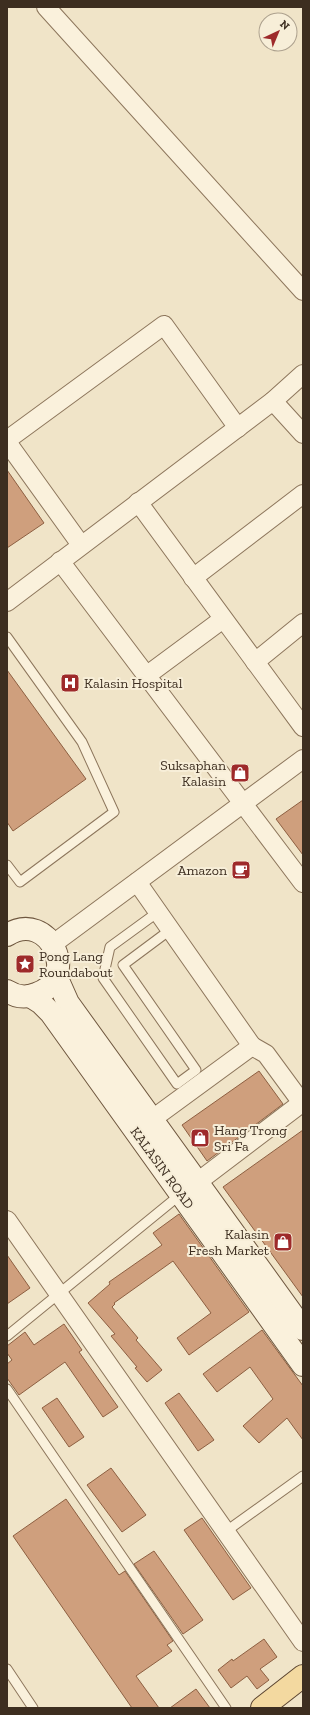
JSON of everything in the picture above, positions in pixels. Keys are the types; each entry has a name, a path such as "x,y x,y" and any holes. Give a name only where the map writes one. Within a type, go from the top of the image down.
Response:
{"main road":[{"path":"7,991 19,996 30,996 41,993 50,986 56,976 59,965 58,954 53,944 41,933 12,926"},
{"name":"KALASIN ROAD","path":"56,976 68,1003 152,1120 189,1188 303,1365"},
{"name":"KALASIN ROAD","path":"30,996 41,1003 51,1014 303,1329"},
{"path":"262,1708 303,1676"}],"street":[{"path":"49,8 303,291"},
{"path":"81,545 7,441 164,325 238,428"},
{"path":"7,602 238,428 273,401 303,374"},
{"path":"273,401 303,434"},
{"path":"194,578 303,494"},
{"path":"138,502 303,728"},
{"path":"60,561 303,883"},
{"path":"146,676 223,619"},
{"path":"255,662 303,623"},
{"path":"53,944 303,759"},
{"path":"137,882 252,1046 266,1054 303,1102 189,1188"},
{"path":"152,1120 252,1046"},
{"path":"7,1220 303,1642"}],"lane":[{"path":"7,637 82,742 114,812 20,882 7,865"},
{"path":"158,912 110,947 103,978 178,1084 196,1070 123,966 170,930"},
{"path":"7,1336 59,1296 189,1188"},
{"path":"7,1389 226,1708"},
{"path":"225,1532 303,1476"},
{"path":"7,1669 33,1708"}],"building":[{"path":"7,470 44,523 7,548"},
{"path":"7,670 86,779 13,831 7,822"},
{"path":"303,800 303,855 276,819"},
{"path":"259,1071 283,1104 207,1161 182,1125"},
{"name":"Kalasin Fresh Market","path":"303,1130 303,1297 223,1187"},
{"path":"179,1214 249,1312 189,1355 177,1338 211,1313 173,1261 114,1303 115,1304 112,1307 138,1338 136,1340 162,1370 147,1382 135,1368 137,1367 111,1336 115,1334 88,1303 110,1284 109,1282 162,1245 153,1233"},
{"path":"7,1255 30,1288 7,1304"},
{"path":"64,1324 82,1350 79,1352 118,1407 103,1417 65,1362 19,1395 7,1378 7,1364 12,1360 7,1353 7,1346 25,1332 34,1345"},
{"path":"262,1330 303,1386 303,1440 287,1418 259,1443 243,1426 273,1399 250,1367 217,1392 203,1374"},
{"path":"179,1393 214,1440 198,1451 165,1403"},
{"path":"57,1398 84,1437 69,1447 42,1408"},
{"path":"111,1468 146,1515 122,1532 87,1485"},
{"path":"66,1499 119,1575 125,1571 173,1641 167,1645 172,1651 136,1676 159,1708 132,1708 13,1536"},
{"path":"202,1518 251,1588 233,1600 184,1530"},
{"path":"154,1551 203,1620 183,1634 134,1564"},
{"path":"264,1639 277,1657 260,1669 269,1680 257,1689 247,1676 231,1688 218,1670 232,1659 233,1661"},
{"path":"196,1689 210,1708 170,1708"}],"place":[{"name":"Kalasin Hospital","path":"70,683"},
{"name":"Suksaphan Kalasin","path":"240,773"},
{"name":"Amazon","path":"241,870"},
{"name":"Pong Lang Roundabout","path":"25,964"},
{"name":"Hang Trong Sri Fa","path":"200,1138"},
{"name":"Kalasin Fresh Market","path":"283,1242"}]}
